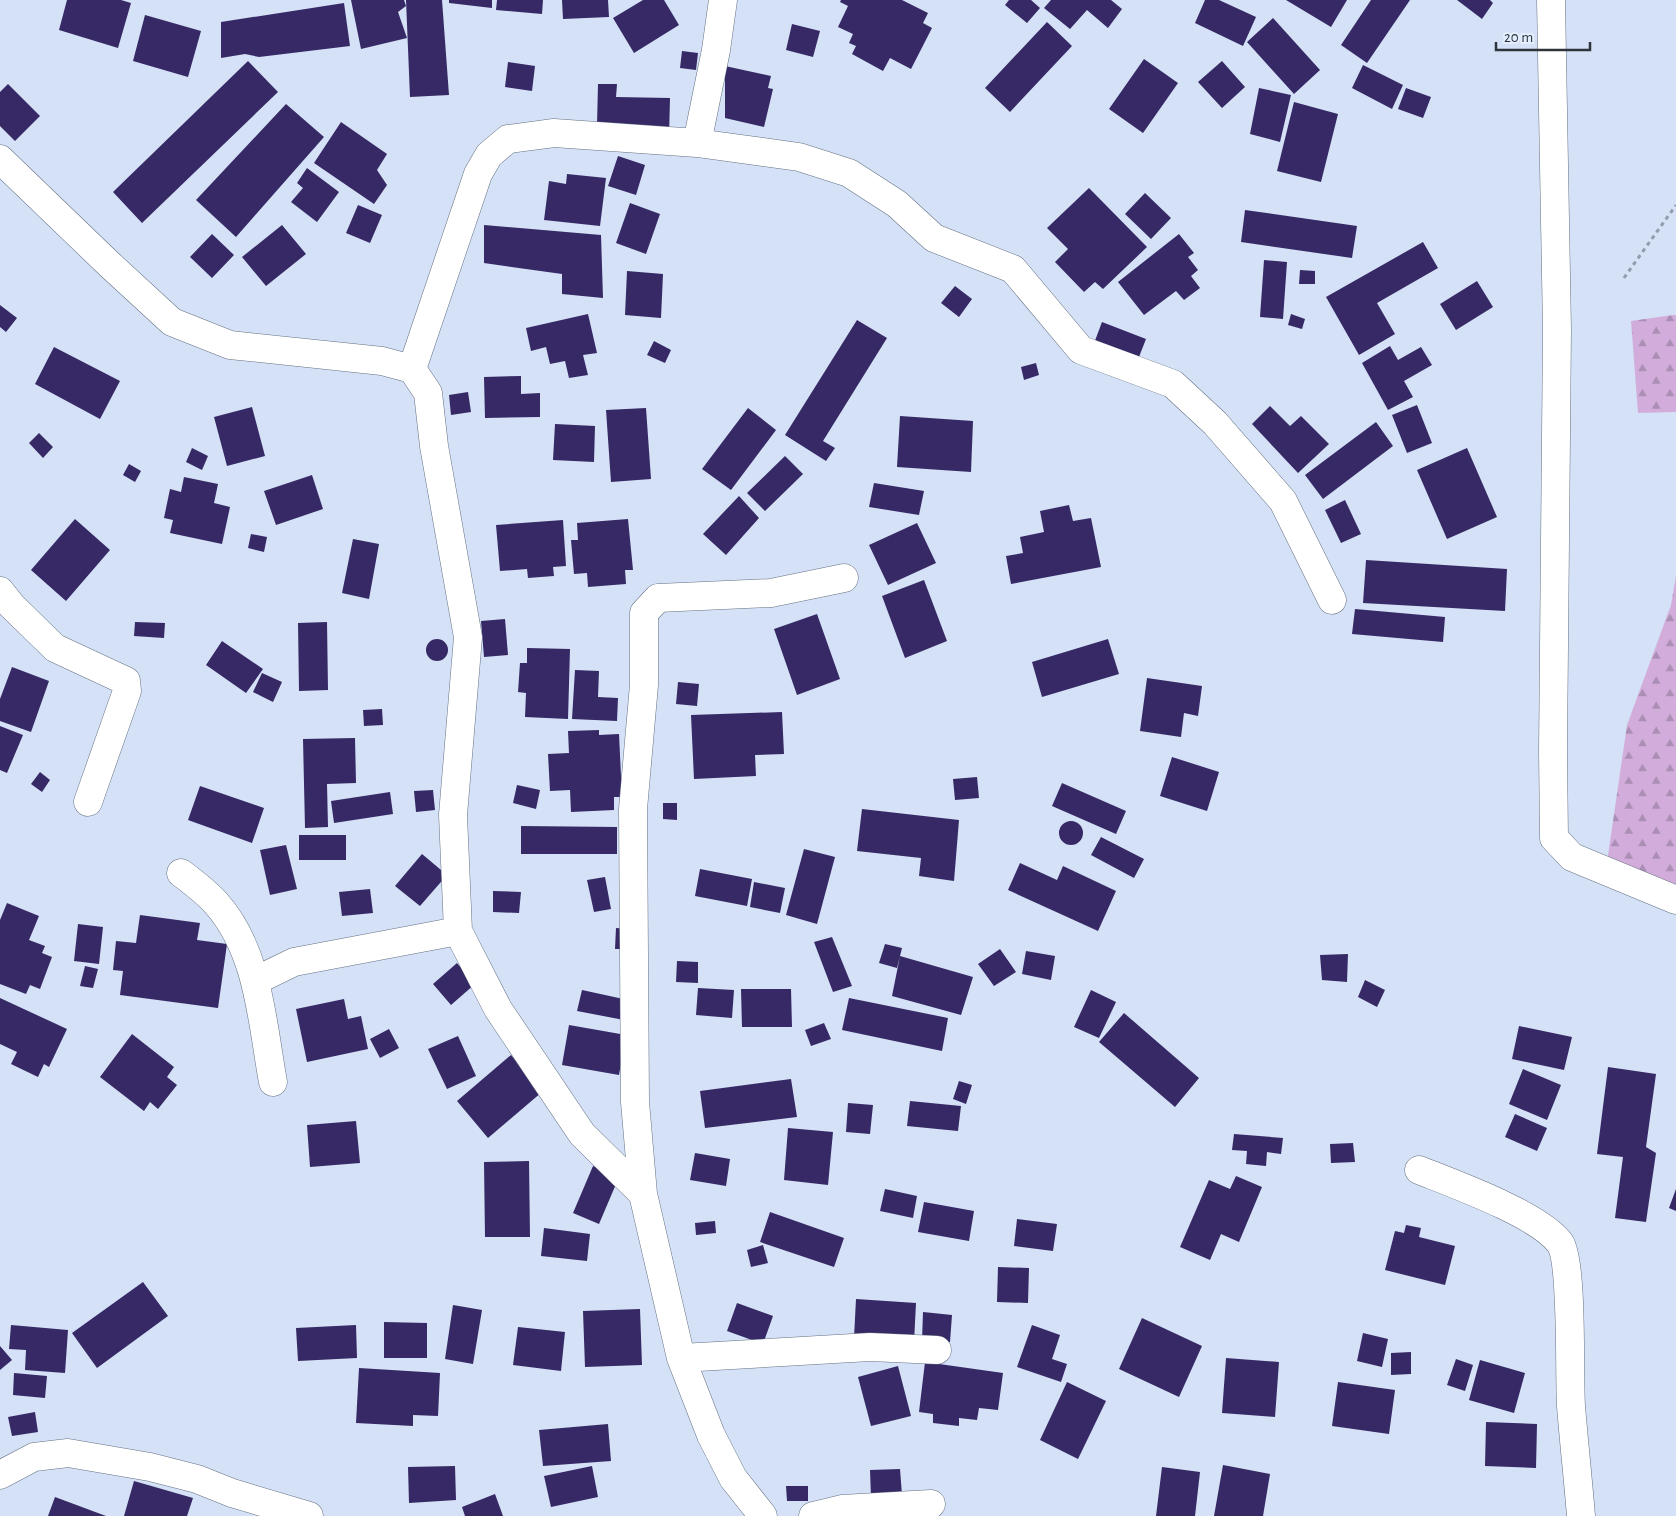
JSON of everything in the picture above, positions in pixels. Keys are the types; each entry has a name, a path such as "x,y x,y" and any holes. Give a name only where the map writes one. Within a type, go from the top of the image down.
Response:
{"street":[{"path":"697,143 716,50 723,0"},
{"path":"1551,0 1557,330 1553,742 1554,838 1572,857 1676,900"},
{"path":"412,369 478,174 489,155 508,139 554,133 697,143 799,157 849,173 897,204 934,238 1013,269 1081,350 1173,384 1216,424 1283,501 1332,600"},
{"path":"0,159 108,264 172,322 230,344 382,361 412,369 428,393 434,446 468,637 453,815 458,931 498,1009 582,1134 643,1194"},
{"path":"763,1516 733,1478 711,1435 681,1358 643,1194 635,1102 633,809 644,685 644,612 658,598 771,593 844,578"},
{"path":"0,591 12,606 55,648 126,681 127,691 88,802"},
{"path":"181,873 216,903 241,939 255,981 273,1082"},
{"path":"255,981 294,962 458,931"},
{"path":"1419,1170 1492,1200 1543,1227 1561,1244 1567,1269 1571,1404 1581,1516"},
{"path":"681,1358 870,1346 937,1350"},
{"path":"0,1475 34,1457 68,1453 150,1467 197,1479 232,1493 309,1516"},
{"path":"813,1516 842,1509 931,1504"}],"path":[{"path":"1624,278 1676,205"}],"green space":[{"path":"1676,315 1676,412 1638,413 1631,321"},
{"path":"1676,576 1676,914 1604,883 1627,725 1671,605"}],"building":[{"path":"67,0 121,0 131,3 118,48 59,30"},
{"path":"351,0 404,0 406,6 398,12 407,38 361,49"},
{"path":"406,0 442,0 449,95 410,97"},
{"path":"449,0 492,0 492,8 449,3"},
{"path":"497,0 543,0 542,14 496,10"},
{"path":"562,0 608,0 609,17 563,19"},
{"path":"643,0 664,0 679,25 634,53 613,18"},
{"path":"841,0 902,0 928,13 923,23 932,28 911,69 890,58 883,71 852,54 856,46 849,43 853,34 838,27 848,6 840,2"},
{"path":"1009,0 1031,0 1040,8 1027,23 1005,5"},
{"path":"1051,0 1111,0 1122,9 1108,28 1087,10 1070,29 1044,8"},
{"path":"1205,0 1219,0 1256,17 1243,46 1195,23"},
{"path":"1286,0 1347,0 1331,27"},
{"path":"1371,0 1410,0 1367,63 1341,45"},
{"path":"1457,0 1490,0 1493,3 1482,19"},
{"path":"344,3 350,46 259,57 245,54 221,58 221,22"},
{"path":"145,15 201,31 188,77 133,61"},
{"path":"1273,18 1320,70 1294,94 1247,42"},
{"path":"1047,22 1072,46 1010,112 985,88"},
{"path":"792,24 820,31 813,57 786,50"},
{"path":"682,51 698,53 696,70 680,68"},
{"path":"1144,59 1178,83 1143,133 1109,109"},
{"path":"248,61 278,92 142,223 113,192"},
{"path":"1222,61 1245,87 1222,108 1198,82"},
{"path":"508,62 535,66 532,91 505,87"},
{"path":"1363,65 1403,85 1392,109 1352,88"},
{"path":"725,66 771,76 768,88 773,89 764,127 725,118"},
{"path":"8,84 40,116 15,141 0,126 0,92"},
{"path":"598,84 617,84 616,97 670,98 669,137 597,125"},
{"path":"1259,88 1291,95 1280,142 1250,134"},
{"path":"1406,88 1431,97 1423,118 1398,109"},
{"path":"1294,102 1338,114 1321,182 1277,171"},
{"path":"286,104 324,137 236,237 196,200"},
{"path":"341,122 387,154 377,170 387,185 374,204 314,163"},
{"path":"618,156 645,165 636,195 608,186"},
{"path":"307,168 339,192 317,222 291,202 303,188 297,183"},
{"path":"567,174 606,178 600,226 544,220 549,181 566,184"},
{"path":"1089,188 1147,247 1103,289 1095,282 1084,292 1055,262 1068,249 1047,228"},
{"path":"1145,193 1171,218 1151,239 1125,214"},
{"path":"630,203 660,214 646,254 616,243"},
{"path":"358,205 382,215 370,243 346,233"},
{"path":"1245,210 1357,226 1352,258 1241,242"},
{"path":"282,225 306,254 266,286 242,257"},
{"path":"484,225 601,235 603,298 562,294 562,274 484,263"},
{"path":"212,234 234,255 212,278 190,257"},
{"path":"1179,234 1194,253 1188,257 1198,270 1191,276 1200,288 1184,300 1176,291 1144,315 1118,282"},
{"path":"1423,242 1438,268 1377,303 1395,334 1359,355 1326,297"},
{"path":"1264,260 1287,262 1283,319 1260,317"},
{"path":"1300,270 1315,271 1315,284 1299,284"},
{"path":"627,271 663,274 661,318 625,315"},
{"path":"1477,281 1493,307 1456,330 1440,304"},
{"path":"955,286 972,299 959,317 941,303"},
{"path":"0,305 17,318 6,332 0,327"},
{"path":"588,314 597,353 583,355 588,375 569,378 565,361 550,364 546,347 531,351 526,328"},
{"path":"1291,314 1305,319 1302,329 1288,325"},
{"path":"857,320 887,338 823,441 835,448 826,461 785,435"},
{"path":"1102,322 1146,339 1137,362 1093,346"},
{"path":"654,341 671,350 665,363 647,355"},
{"path":"1390,346 1398,360 1421,347 1432,365 1404,381 1413,397 1388,410 1362,363"},
{"path":"54,347 120,381 100,419 35,384"},
{"path":"1036,363 1039,375 1024,380 1021,367"},
{"path":"521,376 521,394 540,393 540,417 485,418 484,377"},
{"path":"468,392 471,412 451,415 449,395"},
{"path":"1417,405 1432,443 1407,453 1392,415"},
{"path":"1270,406 1290,426 1301,416 1329,444 1298,473 1252,424"},
{"path":"252,407 265,456 227,466 214,417"},
{"path":"646,408 651,479 611,482 606,410"},
{"path":"748,408 776,430 731,490 702,469"},
{"path":"900,416 973,421 971,472 897,467"},
{"path":"1376,422 1393,446 1323,499 1305,475"},
{"path":"555,424 595,426 594,462 553,460"},
{"path":"39,433 53,447 43,458 29,443"},
{"path":"192,448 208,456 202,470 186,462"},
{"path":"1467,448 1497,517 1447,539 1417,470"},
{"path":"785,456 803,474 765,511 747,493"},
{"path":"129,464 141,471 135,482 123,475"},
{"path":"312,475 323,509 276,525 264,491"},
{"path":"184,477 218,484 214,503 230,507 222,544 170,533 173,520 164,518 170,489 181,492"},
{"path":"874,483 924,491 919,515 869,507"},
{"path":"739,496 759,518 726,555 703,534"},
{"path":"1345,500 1361,534 1341,543 1325,510"},
{"path":"1069,505 1073,521 1091,518 1101,567 1011,584 1006,556 1023,553 1020,537 1044,532 1040,511"},
{"path":"75,519 110,550 66,601 31,570"},
{"path":"628,519 633,570 625,570 626,584 588,587 587,573 574,574 571,540 578,540 577,523"},
{"path":"563,520 566,566 553,567 554,576 528,578 527,569 500,571 496,525"},
{"path":"917,523 936,563 888,585 869,545"},
{"path":"251,534 267,537 264,552 248,548"},
{"path":"353,539 379,544 369,599 342,593"},
{"path":"1366,560 1507,569 1505,611 1363,603"},
{"path":"924,580 947,641 905,658 882,596"},
{"path":"1355,609 1445,617 1443,642 1352,634"},
{"path":"817,614 840,679 797,695 774,629"},
{"path":"505,619 508,655 484,657 481,621"},
{"path":"135,622 165,623 164,638 134,636"},
{"path":"327,622 328,690 299,691 298,623"},
{"path":"437,639 447,646 448,650 441,660 437,661 427,654 426,650 433,640"},
{"path":"1108,639 1119,674 1042,697 1032,662"},
{"path":"222,641 263,669 246,693 206,665"},
{"path":"527,648 570,649 568,719 525,717 526,693 518,692 520,663 527,663"},
{"path":"12,667 49,681 31,732 0,721 0,699"},
{"path":"575,670 599,671 598,697 618,698 617,721 572,719"},
{"path":"262,673 282,682 273,702 253,692"},
{"path":"1147,678 1202,686 1198,716 1184,713 1181,737 1140,731"},
{"path":"678,682 699,684 697,706 676,704"},
{"path":"382,709 383,725 364,726 363,710"},
{"path":"782,712 784,754 755,755 756,776 694,779 691,715"},
{"path":"0,726 23,735 7,773 0,770"},
{"path":"599,730 599,735 619,734 622,797 614,797 614,810 571,812 570,790 550,791 548,754 569,753 568,731"},
{"path":"355,738 356,783 327,784 328,827 305,828 303,739"},
{"path":"1172,757 1219,772 1207,811 1160,796"},
{"path":"40,772 50,780 42,792 31,784"},
{"path":"977,777 979,798 955,800 953,779"},
{"path":"1062,783 1126,811 1116,834 1052,806"},
{"path":"517,785 540,790 536,809 513,803"},
{"path":"200,786 264,808 252,843 188,820"},
{"path":"433,790 435,810 416,812 414,791"},
{"path":"390,792 393,814 334,823 331,801"},
{"path":"663,803 677,803 677,820 663,819"},
{"path":"862,809 959,820 954,881 919,876 921,858 857,851"},
{"path":"1071,821 1079,825 1083,833 1079,841 1071,845 1063,841 1059,833 1063,825"},
{"path":"521,826 617,827 617,854 521,854"},
{"path":"299,835 346,835 346,860 299,860"},
{"path":"1101,837 1144,859 1134,878 1091,855"},
{"path":"286,845 297,889 270,895 260,850"},
{"path":"804,849 835,857 817,924 786,915"},
{"path":"422,854 447,875 420,906 395,886"},
{"path":"1020,863 1057,880 1063,866 1116,891 1098,931 1008,890"},
{"path":"700,869 752,879 747,906 695,896"},
{"path":"605,877 611,909 594,912 587,880"},
{"path":"754,882 785,888 780,913 750,907"},
{"path":"370,889 373,913 342,916 339,892"},
{"path":"493,891 521,892 519,913 493,912"},
{"path":"7,903 39,916 29,940 45,946 42,953 52,957 40,989 30,985 26,994 0,984 0,920"},
{"path":"140,915 200,923 197,940 227,944 218,1008 120,995 123,971 113,970 116,941 136,943"},
{"path":"78,924 103,927 99,964 74,961"},
{"path":"616,928 630,929 629,949 615,949"},
{"path":"832,937 852,986 833,992 814,942"},
{"path":"885,944 902,948 897,968 879,963"},
{"path":"1000,949 1016,972 994,986 978,964"},
{"path":"1026,951 1055,956 1051,980 1022,974"},
{"path":"1348,954 1347,982 1322,980 1320,955"},
{"path":"900,956 973,977 961,1015 892,996"},
{"path":"677,961 698,962 698,983 676,982"},
{"path":"457,963 475,984 451,1005 433,984"},
{"path":"85,966 98,969 93,988 80,986"},
{"path":"1365,980 1385,990 1377,1007 1358,997"},
{"path":"698,988 734,990 732,1018 696,1015"},
{"path":"741,989 791,989 792,1027 742,1027"},
{"path":"582,990 628,1000 624,1020 577,1011"},
{"path":"1091,990 1116,1002 1099,1038 1074,1027"},
{"path":"0,998 67,1029 49,1067 44,1064 38,1077 11,1064 17,1052 0,1044"},
{"path":"849,998 948,1018 942,1051 842,1030"},
{"path":"344,999 348,1019 361,1016 368,1049 307,1062 296,1009"},
{"path":"1124,1013 1199,1078 1175,1107 1099,1042"},
{"path":"824,1023 831,1039 811,1046 805,1030"},
{"path":"569,1025 626,1035 619,1075 562,1065"},
{"path":"1519,1026 1572,1037 1564,1070 1512,1059"},
{"path":"389,1029 399,1048 380,1058 370,1039"},
{"path":"132,1034 174,1067 167,1077 177,1085 158,1109 150,1102 144,1111 100,1077"},
{"path":"458,1036 476,1076 447,1089 428,1049"},
{"path":"511,1055 542,1092 488,1138 457,1101"},
{"path":"1608,1067 1656,1074 1646,1147 1656,1153 1646,1222 1615,1218 1623,1157 1597,1154"},
{"path":"1523,1069 1561,1085 1547,1120 1509,1104"},
{"path":"791,1079 797,1117 705,1128 700,1091"},
{"path":"959,1081 972,1085 966,1104 953,1099"},
{"path":"910,1101 961,1106 958,1131 907,1126"},
{"path":"848,1103 873,1105 870,1134 846,1132"},
{"path":"1515,1114 1547,1128 1537,1151 1505,1137"},
{"path":"356,1121 360,1163 310,1167 307,1125"},
{"path":"788,1128 833,1132 828,1185 784,1180"},
{"path":"1234,1134 1283,1138 1281,1154 1267,1152 1266,1166 1246,1164 1247,1151 1232,1150"},
{"path":"1353,1143 1355,1162 1331,1163 1330,1144"},
{"path":"695,1153 730,1159 726,1186 690,1180"},
{"path":"529,1161 530,1237 485,1237 484,1162"},
{"path":"593,1166 619,1177 599,1224 573,1213"},
{"path":"1236,1176 1262,1187 1239,1242 1221,1234 1210,1260 1180,1247 1209,1180 1230,1189"},
{"path":"885,1189 917,1196 913,1218 880,1211"},
{"path":"1676,1189 1676,1211 1669,1208"},
{"path":"924,1202 974,1211 969,1241 918,1232"},
{"path":"770,1212 844,1238 834,1267 760,1242"},
{"path":"1017,1219 1057,1224 1053,1251 1014,1246"},
{"path":"715,1221 716,1233 696,1235 695,1223"},
{"path":"1406,1225 1421,1228 1419,1237 1455,1246 1445,1285 1385,1270 1395,1231 1404,1233"},
{"path":"544,1228 590,1234 587,1261 541,1256"},
{"path":"763,1245 768,1263 751,1267 747,1250"},
{"path":"998,1267 1029,1268 1028,1303 997,1302"},
{"path":"143,1282 168,1316 97,1368 72,1333"},
{"path":"856,1299 916,1303 914,1342 854,1338"},
{"path":"737,1303 773,1316 763,1344 727,1331"},
{"path":"453,1305 482,1310 473,1364 445,1359"},
{"path":"640,1309 642,1365 585,1367 583,1311"},
{"path":"923,1312 952,1315 950,1342 922,1341"},
{"path":"1142,1318 1202,1346 1179,1397 1119,1369"},
{"path":"384,1322 427,1323 427,1358 384,1358"},
{"path":"11,1325 68,1330 65,1373 25,1370 26,1350 9,1349"},
{"path":"356,1325 357,1358 298,1361 296,1328"},
{"path":"1032,1325 1060,1335 1052,1359 1067,1364 1061,1382 1017,1367"},
{"path":"518,1327 565,1332 561,1371 513,1365"},
{"path":"1363,1333 1388,1339 1382,1367 1357,1361"},
{"path":"0,1346 12,1360 0,1370"},
{"path":"1411,1352 1411,1374 1391,1375 1391,1353"},
{"path":"1226,1358 1279,1362 1275,1417 1222,1413"},
{"path":"1456,1359 1473,1365 1465,1391 1447,1385"},
{"path":"1480,1360 1525,1373 1514,1413 1469,1400"},
{"path":"925,1362 1003,1373 998,1410 979,1408 977,1420 959,1418 959,1426 933,1423 933,1414 919,1412"},
{"path":"898,1366 911,1416 871,1426 858,1377"},
{"path":"359,1368 440,1373 438,1416 413,1415 413,1426 356,1423"},
{"path":"14,1373 47,1376 45,1398 13,1395"},
{"path":"1067,1382 1106,1401 1078,1459 1040,1440"},
{"path":"1338,1382 1395,1390 1389,1434 1332,1426"},
{"path":"35,1412 38,1432 12,1436 8,1417"},
{"path":"1486,1422 1537,1424 1536,1468 1485,1466"},
{"path":"608,1424 611,1461 543,1466 539,1430"},
{"path":"1223,1465 1270,1474 1263,1516 1214,1516"},
{"path":"455,1466 456,1500 409,1503 408,1467"},
{"path":"592,1466 598,1497 551,1507 544,1476"},
{"path":"1162,1467 1200,1472 1195,1516 1156,1516"},
{"path":"900,1469 902,1495 871,1497 870,1470"},
{"path":"134,1481 193,1498 187,1516 124,1516"},
{"path":"786,1486 808,1486 808,1501 787,1501"},
{"path":"495,1494 503,1516 465,1516 462,1507"},
{"path":"55,1497 106,1516 48,1516"}]}
